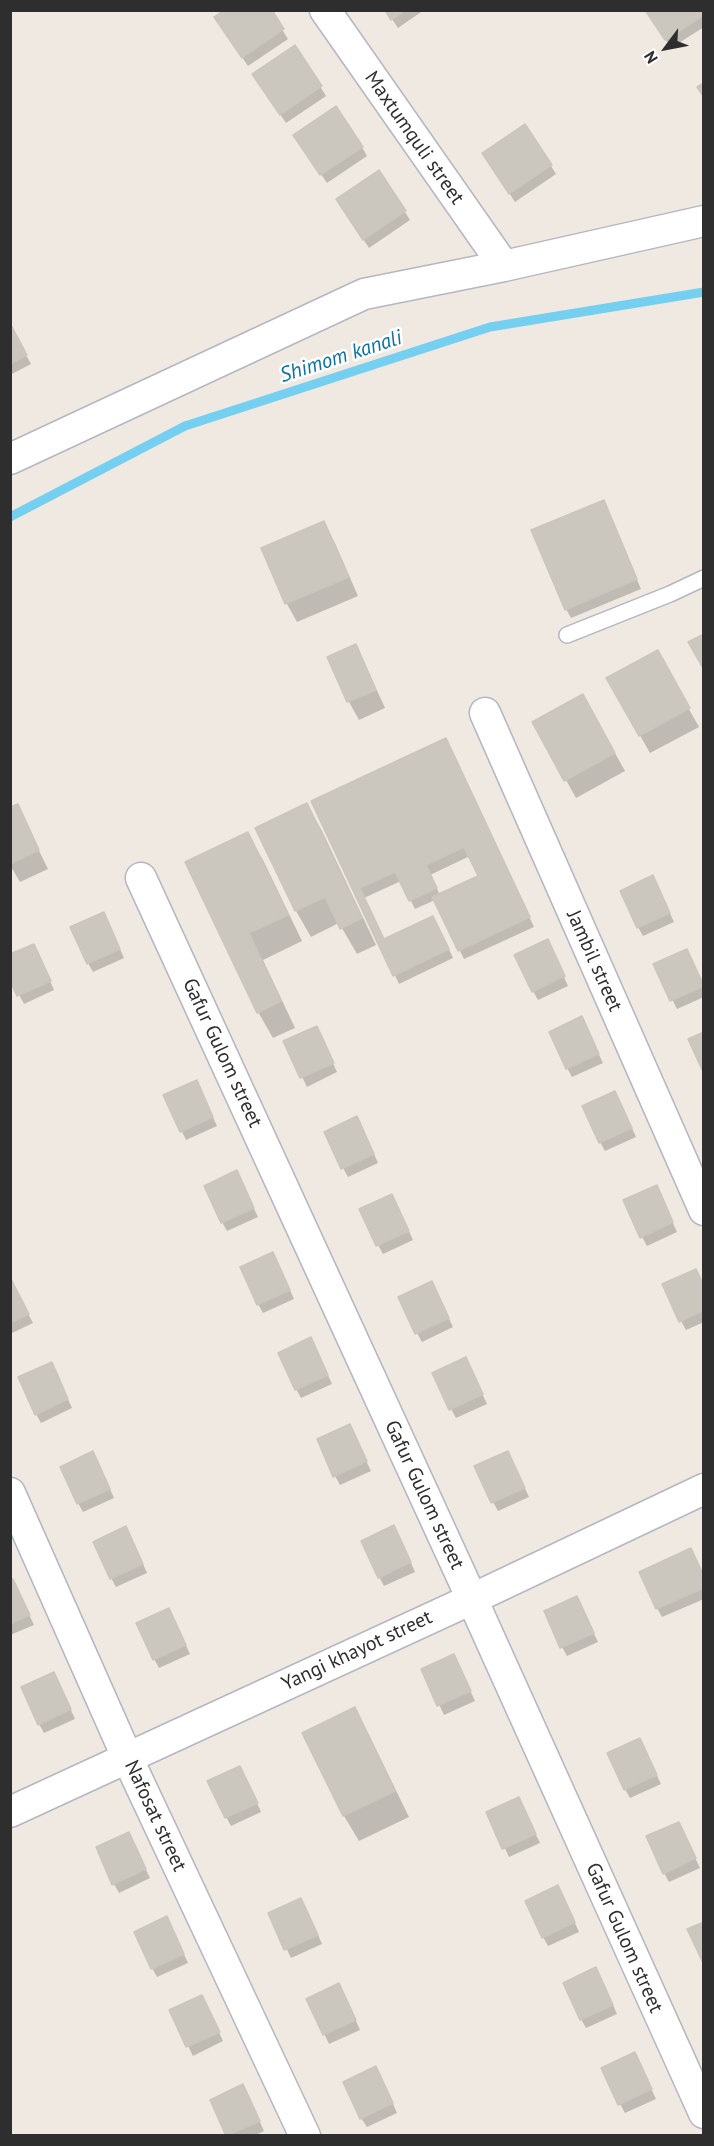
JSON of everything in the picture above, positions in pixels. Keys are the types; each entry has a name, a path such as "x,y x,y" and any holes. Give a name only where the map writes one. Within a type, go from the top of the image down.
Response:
{"street":[{"name":"Maxtumquli street","path":"325,10 504,266"},
{"path":"10,459 364,294 504,266 704,221"},
{"name":"Jambil street","path":"485,713 704,1210"},
{"name":"Gafur Gulom street","path":"141,878 472,1599 704,2114"},
{"name":"Yangi khayot street","path":"10,1812 472,1599 704,1489"},
{"name":"Nafosat street","path":"10,1493 127,1757 305,2136"}],"lane":[{"path":"567,636 704,578"}],"building":[{"path":"224,10 272,10 284,29 242,58 214,17"},
{"path":"385,10 406,10 391,20"},
{"path":"645,10 704,10 704,15 665,40"},
{"path":"295,45 322,86 280,115 252,74"},
{"path":"704,83 704,97 697,87"},
{"path":"336,106 363,147 320,175 293,135"},
{"path":"525,124 552,165 509,194 482,153"},
{"path":"379,170 406,211 363,240 336,199"},
{"path":"10,323 27,355 10,364"},
{"path":"604,500 637,579 565,610 531,530"},
{"path":"324,521 349,577 285,604 261,548"},
{"path":"704,634 704,670 688,642"},
{"path":"356,644 376,690 347,702 327,657"},
{"path":"658,650 690,708 639,736 606,678"},
{"path":"583,694 615,753 564,781 532,722"},
{"path":"446,738 530,917 458,951 432,897 478,876 464,847 426,865 437,888 409,901 395,872 360,888 384,939 433,916 449,949 393,976 311,801"},
{"path":"307,803 362,918 340,929 325,897 295,911 255,828"},
{"path":"18,804 39,850 10,864 10,807"},
{"path":"248,832 288,915 249,933 281,1001 257,1013 185,862"},
{"path":"653,875 670,913 637,928 620,891"},
{"path":"104,912 120,949 87,964 70,927"},
{"path":"548,939 565,976 532,992 514,955"},
{"path":"34,944 51,981 17,996 10,981 10,954"},
{"path":"687,949 704,986 670,1001 653,964"},
{"path":"582,1016 599,1054 566,1069 549,1032"},
{"path":"317,1026 334,1063 300,1078 283,1041"},
{"path":"704,1032 704,1074 688,1039"},
{"path":"197,1080 213,1117 180,1132 163,1095"},
{"path":"615,1091 632,1128 599,1143 582,1106"},
{"path":"357,1116 374,1154 341,1169 324,1132"},
{"path":"237,1170 254,1208 221,1223 204,1186"},
{"path":"657,1185 673,1222 640,1238 623,1200"},
{"path":"392,1194 409,1231 376,1246 359,1209"},
{"path":"273,1252 290,1290 257,1305 240,1267"},
{"path":"696,1269 704,1286 704,1310 679,1322 662,1284"},
{"path":"10,1277 29,1314 10,1323"},
{"path":"432,1281 449,1318 415,1334 398,1297"},
{"path":"311,1337 328,1375 295,1390 278,1353"},
{"path":"466,1357 483,1394 449,1410 432,1373"},
{"path":"52,1362 68,1399 35,1415 18,1377"},
{"path":"350,1424 367,1461 333,1477 317,1439"},
{"path":"93,1451 110,1489 77,1504 60,1467"},
{"path":"508,1451 525,1488 491,1503 474,1466"},
{"path":"394,1525 411,1562 378,1578 361,1541"},
{"path":"126,1526 143,1564 110,1579 93,1542"},
{"path":"691,1548 704,1576 704,1588 656,1609 639,1572"},
{"path":"13,1579 30,1615 10,1624 10,1580"},
{"path":"577,1596 594,1633 560,1648 544,1611"},
{"path":"169,1608 186,1645 153,1660 136,1623"},
{"path":"454,1654 471,1691 437,1706 421,1669"},
{"path":"54,1672 71,1709 38,1725 21,1687"},
{"path":"355,1707 395,1791 343,1816 302,1733"},
{"path":"640,1738 657,1775 624,1790 607,1753"},
{"path":"240,1766 258,1803 225,1818 207,1781"},
{"path":"519,1797 536,1834 502,1849 486,1812"},
{"path":"679,1822 696,1858 663,1874 646,1836"},
{"path":"129,1832 146,1869 112,1885 96,1847"},
{"path":"558,1885 575,1922 542,1938 525,1901"},
{"path":"301,1898 318,1935 284,1950 268,1913"},
{"path":"167,1916 184,1954 151,1969 134,1932"},
{"path":"704,1922 704,1965 687,1929"},
{"path":"596,1967 613,2005 580,2020 563,1983"},
{"path":"339,1983 356,2020 323,2035 306,1999"},
{"path":"202,1995 220,2032 186,2047 169,2010"},
{"path":"635,2052 652,2089 618,2105 601,2068"},
{"path":"376,2066 393,2103 360,2119 343,2082"},
{"path":"243,2084 260,2121 226,2136 210,2100"}],"waterway":[{"name":"Shimom kanali","path":"10,517 185,426 490,327 704,292"}]}
